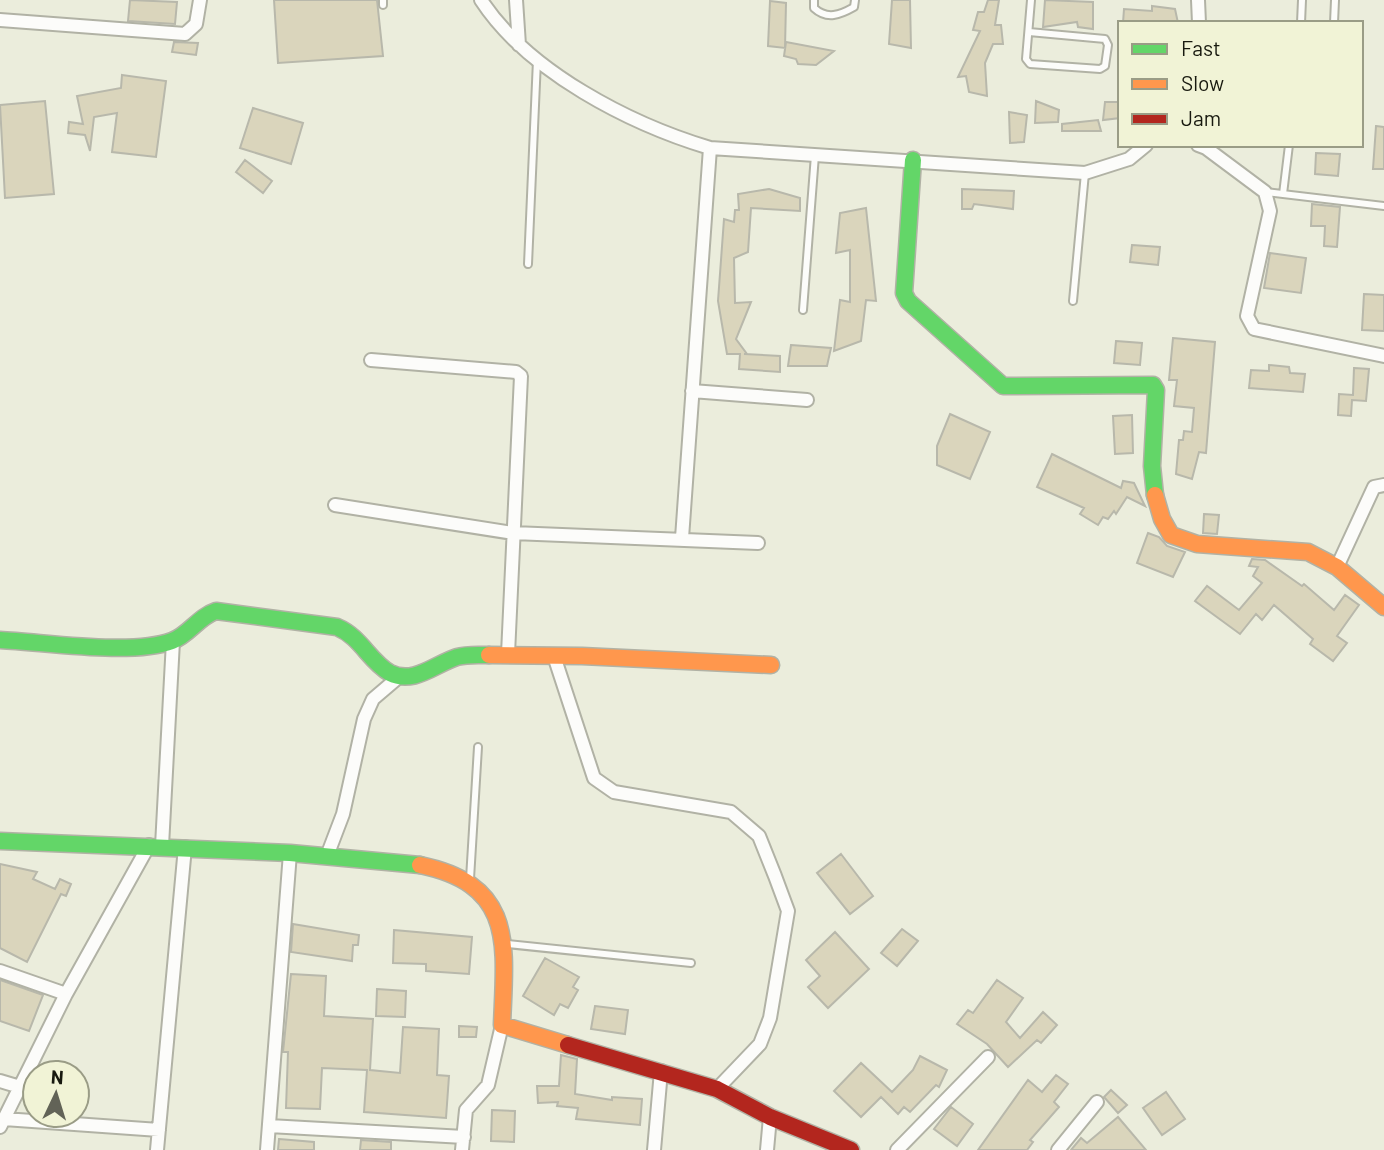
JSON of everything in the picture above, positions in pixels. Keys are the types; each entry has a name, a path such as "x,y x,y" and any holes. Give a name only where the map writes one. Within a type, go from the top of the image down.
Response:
{"street":[{"path":"0,20 186,34 196,24 200,0"},
{"path":"481,0 519,44 579,90 674,138 710,148 1084,173 1110,167 1143,148"},
{"path":"516,0 519,44"},
{"path":"1198,0 1199,21"},
{"path":"1204,147 1265,192 1270,211 1247,316 1249,324 1254,329 1384,356"},
{"path":"682,538 710,148"},
{"path":"913,160 904,293 908,302 1003,386 1153,385 1156,390 1152,453 1156,507 1171,535 1197,544 1308,552 1336,567 1384,607"},
{"path":"371,360 516,372 520,376 508,654"},
{"path":"692,391 807,400"},
{"path":"1336,567 1374,487 1384,485"},
{"path":"334,505 513,533 758,543"},
{"path":"0,640 145,647 173,641 206,613 216,611 337,627 357,639 376,661 400,676 416,675 447,658 508,654 771,665"},
{"path":"159,1130 2,1123 66,995 156,845 173,641"},
{"path":"554,656 594,779 614,792 731,812 759,836 775,876 788,911 770,1018 760,1044 717,1089"},
{"path":"327,856 343,814 364,719 373,699 400,676"},
{"path":"0,841 156,845 408,862 470,881 497,917 505,944 502,1025 488,1085 466,1110 463,1143 269,1126"},
{"path":"157,1150 185,847"},
{"path":"267,1150 290,853"},
{"path":"0,971 66,995"},
{"path":"502,1025 717,1089 770,1117 842,1148"},
{"path":"897,1150 988,1057"},
{"path":"654,1150 662,1071"},
{"path":"0,1081 20,1087"},
{"path":"1058,1150 1097,1102"},
{"path":"766,1150 770,1117"}],"lane":[{"path":"814,0 814,8 821,15 839,16 854,8 855,0"},
{"path":"1029,32 1105,39 1108,45 1105,66 1100,69 1030,64 1026,59 1031,0"},
{"path":"1301,21 1303,0"},
{"path":"1334,21 1335,0"},
{"path":"528,264 537,58"},
{"path":"1283,194 1289,147"},
{"path":"803,310 815,155"},
{"path":"1073,301 1084,173"},
{"path":"1265,192 1384,206"},
{"path":"470,881 478,747"},
{"path":"505,944 691,963"}],"building":[{"path":"130,0 177,2 175,24 128,21"},
{"path":"274,0 377,0 383,56 278,63"},
{"path":"892,0 910,0 911,48 889,44"},
{"path":"988,0 999,0 995,25 1001,25 1003,44 993,44 985,63 987,96 969,92 966,76 958,77 980,31 973,30 978,12 984,12"},
{"path":"1045,0 1093,2 1093,29 1078,27 1077,22 1043,27"},
{"path":"770,1 786,3 785,48 768,46"},
{"path":"1152,6 1175,9 1178,21 1123,21 1124,9 1152,11"},
{"path":"174,42 198,43 196,55 172,52"},
{"path":"786,42 834,51 816,65 798,64 796,59 784,56"},
{"path":"122,75 166,81 156,157 112,152 117,113 94,117 90,151 85,135 68,133 69,122 83,124 77,96 121,88"},
{"path":"45,101 54,194 5,198 0,105"},
{"path":"1036,101 1059,110 1058,122 1035,123"},
{"path":"1105,102 1118,102 1118,118 1103,120"},
{"path":"253,108 303,123 291,164 240,148"},
{"path":"1009,112 1027,115 1024,142 1010,143"},
{"path":"1098,120 1101,131 1062,131 1062,124"},
{"path":"1376,126 1384,127 1384,169 1373,169"},
{"path":"1316,153 1340,154 1338,176 1315,174"},
{"path":"245,160 272,181 263,193 236,172"},
{"path":"769,189 800,198 800,211 751,208 748,252 734,258 735,303 751,302 736,339 747,354 744,354 780,356 780,372 739,369 740,354 727,354 718,301 724,219 734,222 735,210 739,210 738,194"},
{"path":"962,189 1014,191 1013,209 974,204 972,209 962,209"},
{"path":"1312,204 1340,207 1337,247 1324,246 1325,226 1311,226"},
{"path":"866,208 876,301 866,300 861,341 834,351 840,300 850,302 850,250 836,253 840,213"},
{"path":"1132,245 1160,247 1158,265 1130,262"},
{"path":"1270,253 1306,258 1301,293 1264,288"},
{"path":"1364,294 1384,295 1384,331 1362,330"},
{"path":"1173,338 1215,342 1206,453 1199,452 1192,479 1176,474 1179,440 1183,440 1184,431 1192,432 1194,408 1174,406 1177,380 1169,380"},
{"path":"1116,341 1142,343 1140,365 1114,363"},
{"path":"791,345 831,348 827,366 788,366"},
{"path":"1269,365 1289,367 1290,373 1305,374 1303,392 1249,388 1251,370 1269,371"},
{"path":"1354,368 1369,369 1366,401 1352,400 1351,416 1338,415 1339,394 1353,395"},
{"path":"950,414 990,432 970,479 937,465 937,446"},
{"path":"1132,415 1133,453 1115,454 1113,416"},
{"path":"1052,454 1121,488 1123,481 1134,483 1145,506 1127,497 1116,514 1114,511 1108,519 1103,517 1098,525 1080,514 1084,508 1037,487"},
{"path":"1204,514 1219,515 1217,534 1203,533"},
{"path":"1148,533 1159,537 1167,546 1185,552 1173,577 1137,563"},
{"path":"1252,559 1265,560 1302,586 1304,584 1334,610 1345,595 1359,605 1337,636 1347,643 1333,661 1310,644 1313,639 1274,605 1262,620 1256,614 1240,634 1195,601 1207,586 1239,610 1262,583 1253,576 1258,567 1249,566"},
{"path":"841,854 873,896 850,914 817,873"},
{"path":"0,864 37,872 33,879 55,889 60,879 71,884 66,896 61,894 27,962 0,948"},
{"path":"293,924 359,935 358,945 353,945 352,961 291,952"},
{"path":"902,929 918,941 897,966 881,953"},
{"path":"394,930 472,937 469,974 426,971 426,964 393,963"},
{"path":"835,932 869,969 828,1008 808,987 820,976 806,960"},
{"path":"545,958 579,977 573,987 578,990 568,1008 560,1004 554,1015 523,996"},
{"path":"291,974 326,976 324,1016 373,1019 370,1070 400,1073 403,1027 439,1029 437,1075 449,1076 446,1118 364,1112 367,1070 322,1068 320,1109 286,1108 288,1052 283,1052"},
{"path":"0,980 43,995 29,1031 0,1021"},
{"path":"997,980 1023,998 1006,1022 1020,1038 1043,1012 1057,1025 1041,1043 1037,1040 1008,1067 987,1044 957,1024 968,1010 973,1013"},
{"path":"377,989 406,991 405,1017 376,1016"},
{"path":"595,1006 628,1010 625,1034 591,1029"},
{"path":"459,1026 477,1027 476,1037 459,1037"},
{"path":"561,1055 577,1059 575,1094 612,1100 612,1097 642,1099 640,1125 576,1119 578,1108 557,1106 558,1102 538,1103 537,1086 559,1086"},
{"path":"920,1056 947,1070 939,1087 936,1085 910,1112 904,1107 898,1114 881,1097 861,1117 834,1091 861,1063 892,1092 913,1070"},
{"path":"1056,1075 1068,1084 1054,1102 1059,1107 1030,1140 1033,1142 1027,1150 978,1150 1028,1080 1042,1092"},
{"path":"1111,1090 1127,1105 1118,1113 1104,1097"},
{"path":"1166,1092 1185,1119 1162,1135 1143,1108"},
{"path":"951,1107 973,1124 957,1146 934,1129"},
{"path":"492,1110 515,1111 514,1142 491,1141"},
{"path":"1118,1117 1146,1150 1071,1150 1081,1138 1087,1143"},
{"path":"279,1139 314,1142 314,1150 278,1150"},
{"path":"361,1140 391,1142 391,1150 360,1150"}],"traffic: fast":[{"path":"913,160 904,293 908,301 1003,386 1153,385 1156,390 1152,466 1155,495"},
{"path":"0,640 111,648 155,645 184,635 204,617 216,611 337,627 352,637 383,668 399,676 416,675 461,656 489,655"},
{"path":"0,841 290,853 420,865"}],"traffic: slow":[{"path":"1155,495 1162,519 1171,535 1197,544 1308,552 1337,567 1384,607"},
{"path":"489,655 582,656 771,665"},
{"path":"420,865 451,874 474,887 489,903 498,922 503,944 502,1025 568,1045"}],"traffic: jam":[{"path":"568,1045 717,1089 770,1117 851,1150"}]}
